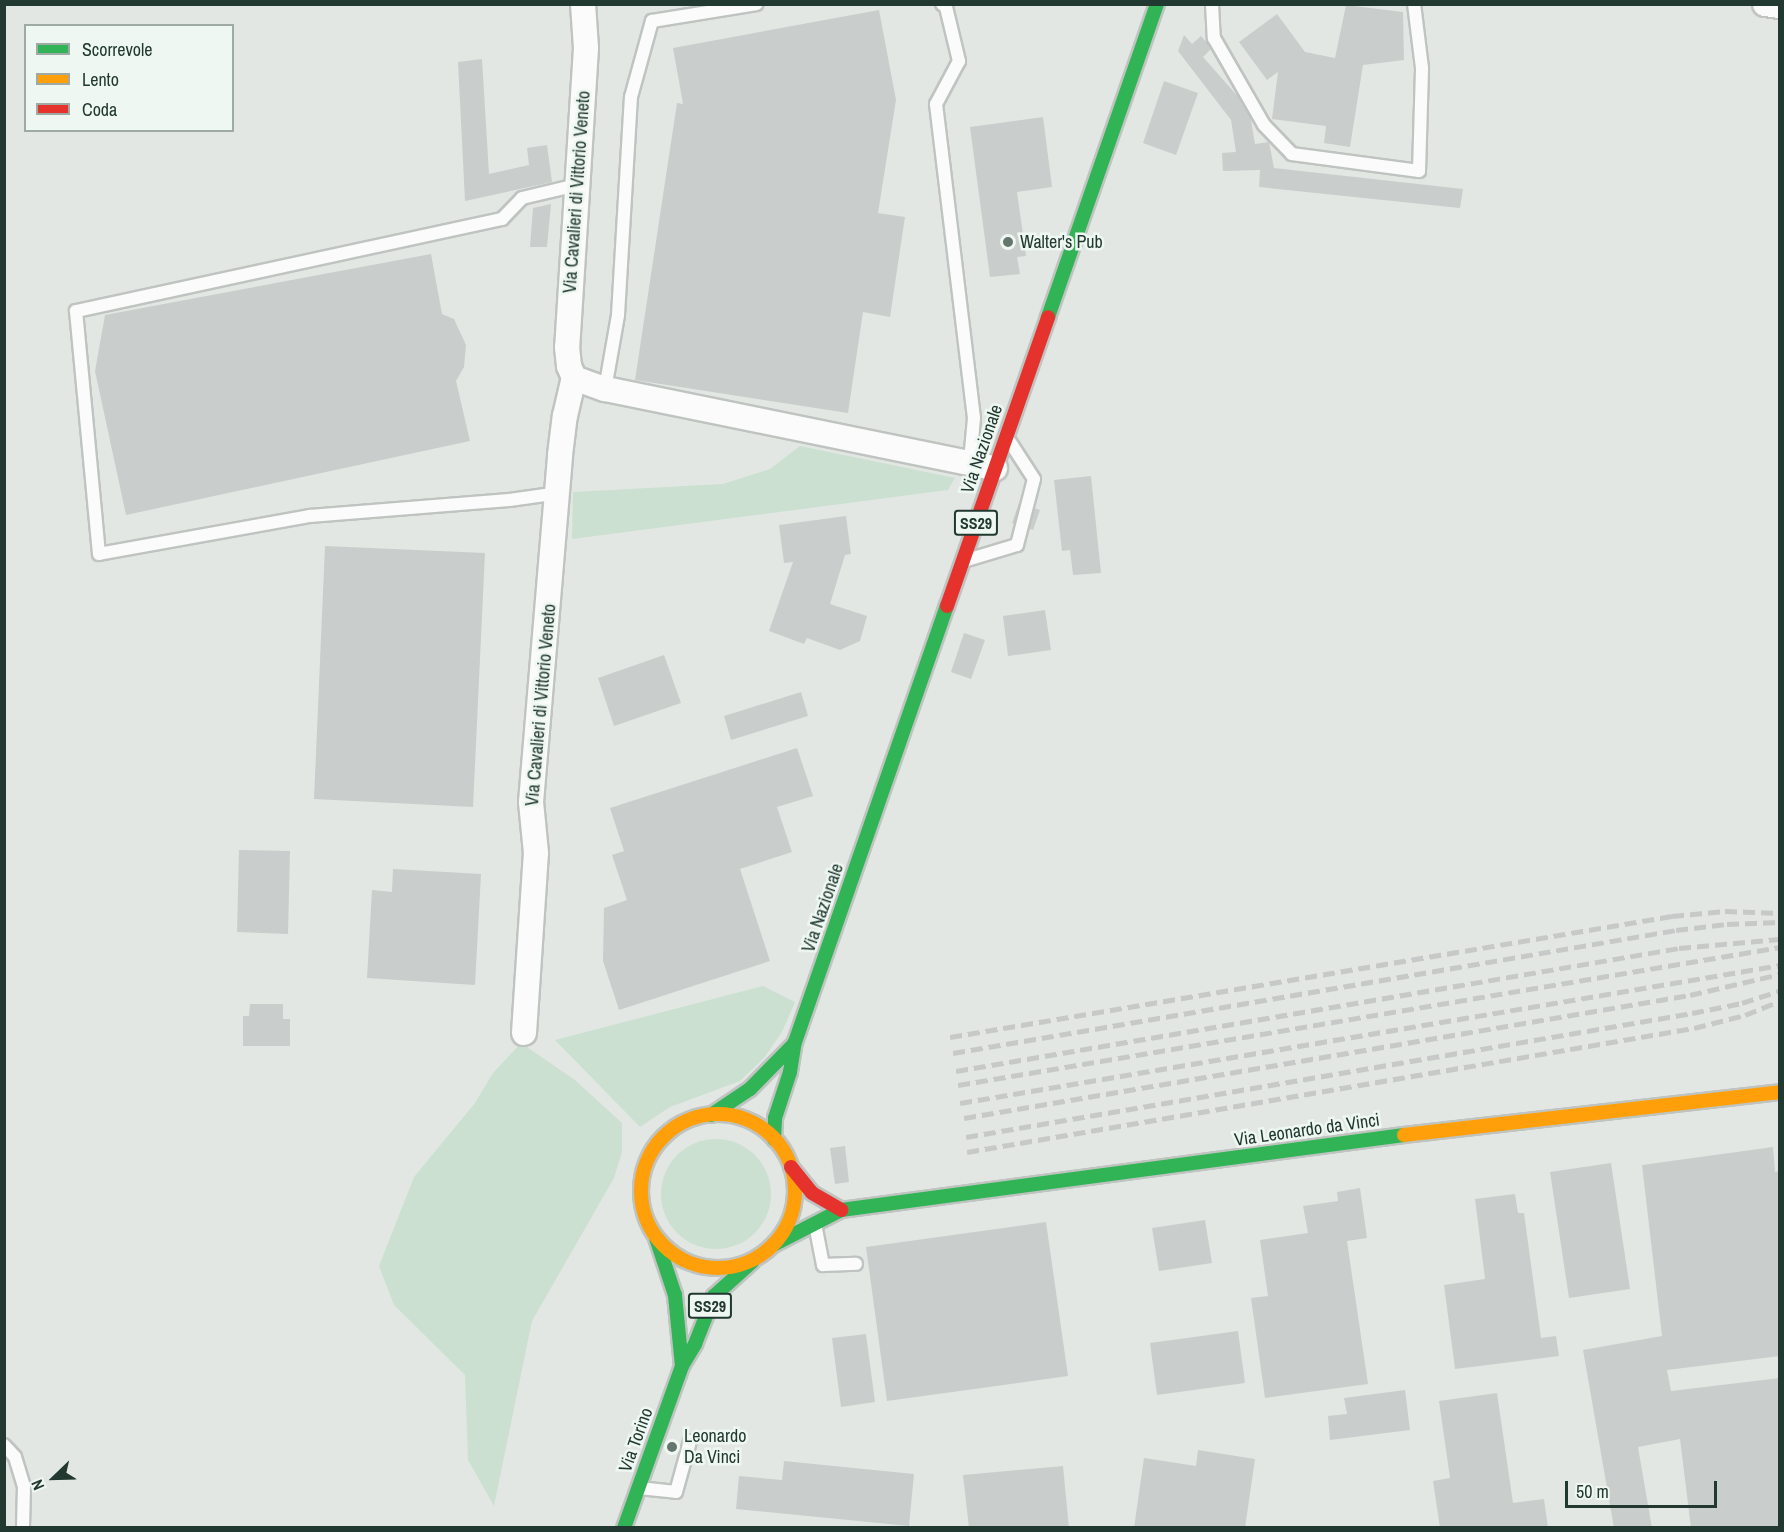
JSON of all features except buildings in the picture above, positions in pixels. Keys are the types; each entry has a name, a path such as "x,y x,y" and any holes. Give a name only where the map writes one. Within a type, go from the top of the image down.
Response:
{"main road":[{"name":"Via Nazionale","path":"774,1139 775,1118 790,1072 795,1042 1157,4"},
{"name":"Via Nazionale","path":"711,1115 750,1089 795,1042"},
{"name":"Via Leonardo da Vinci","path":"773,1245 841,1210 1376,1138 1779,1092"},
{"path":"790,1167 794,1196 792,1211 786,1226 773,1245 756,1258 727,1268 701,1267 678,1258 656,1238 643,1209 641,1192 645,1166 658,1142 675,1127 711,1115 731,1116 751,1122 774,1139 790,1167 812,1193 841,1210"},
{"name":"Via Torino","path":"656,1238 675,1295 682,1366"},
{"name":"Via Torino","path":"624,1527 682,1366 695,1344 714,1296 729,1279 756,1258"}],"street":[{"name":"Via Cavalieri di Vittorio Veneto","path":"524,1033 536,853 531,802 565,416 574,378 569,366 567,347 586,48 583,4"},
{"path":"1765,4 1779,6"},
{"path":"574,378 605,389 970,461 995,468"}],"lane":[{"path":"605,389 618,315 631,98 652,21 757,4"},
{"path":"942,4 946,7 959,61 936,104 974,418 970,461"},
{"path":"1212,4 1214,38 1264,125 1292,154 1419,171 1422,68 1414,4"},
{"path":"559,493 509,500 310,516 99,554 76,311 502,219 522,198 577,185"},
{"path":"963,561 1017,545 1034,479 1006,436"},
{"path":"815,1223 824,1265 856,1264"},
{"path":"638,1488 676,1492 690,1441"},
{"path":"4,1445 15,1457 24,1486 23,1527"}],"green space":[{"path":"800,446 955,478 948,490 572,539 573,492 723,484 770,469"},
{"path":"763,986 795,1002 782,1032 764,1058 740,1081 670,1107 640,1127 555,1040"},
{"path":"521,1043 575,1080 622,1123 622,1152 614,1178 532,1321 494,1506 468,1460 465,1375 394,1305 379,1266 414,1177 475,1103 493,1073"},
{"path":"716,1139 737,1143 755,1155 767,1173 771,1194 767,1215 755,1233 737,1245 716,1249 695,1245 677,1233 665,1215 661,1194 665,1173 677,1155 695,1143"}],"railway":[{"path":"950,1037 1672,916 1725,911 1780,913"},
{"path":"953,1053 1676,930 1727,924 1780,922"},
{"path":"956,1071 1679,948 1780,939"},
{"path":"958,1085 1780,947"},
{"path":"960,1103 1780,965"},
{"path":"964,1118 1690,995 1780,974"},
{"path":"966,1137 1692,1013 1742,1003 1780,991"},
{"path":"967,1152 1694,1028 1745,1015 1780,1001"}],"traffic: fast":[{"path":"1048,317 1157,4"},
{"path":"774,1139 775,1118 790,1072 795,1042 947,606"},
{"path":"711,1115 750,1089 794,1044"},
{"path":"773,1245 841,1210 1404,1135"},
{"path":"656,1238 675,1295 682,1366"},
{"path":"624,1528 682,1366 695,1344 714,1296 753,1261"}],"traffic: slow":[{"path":"1404,1135 1780,1092"},
{"path":"718,1114 747,1120 761,1127 772,1137 782,1148 789,1162 795,1191 789,1220 782,1234 772,1245 761,1255 747,1262 718,1268 689,1262 675,1255 664,1245 654,1234 647,1220 641,1191 647,1162 654,1148 664,1137 675,1127 689,1120 718,1114"}],"traffic: jam":[{"path":"947,606 1048,317"},
{"path":"791,1167 812,1193 841,1210"}],"place":[{"name":"Walter's Pub","path":"1008,242"},
{"name":"Leonardo Da Vinci","path":"672,1447"}]}
